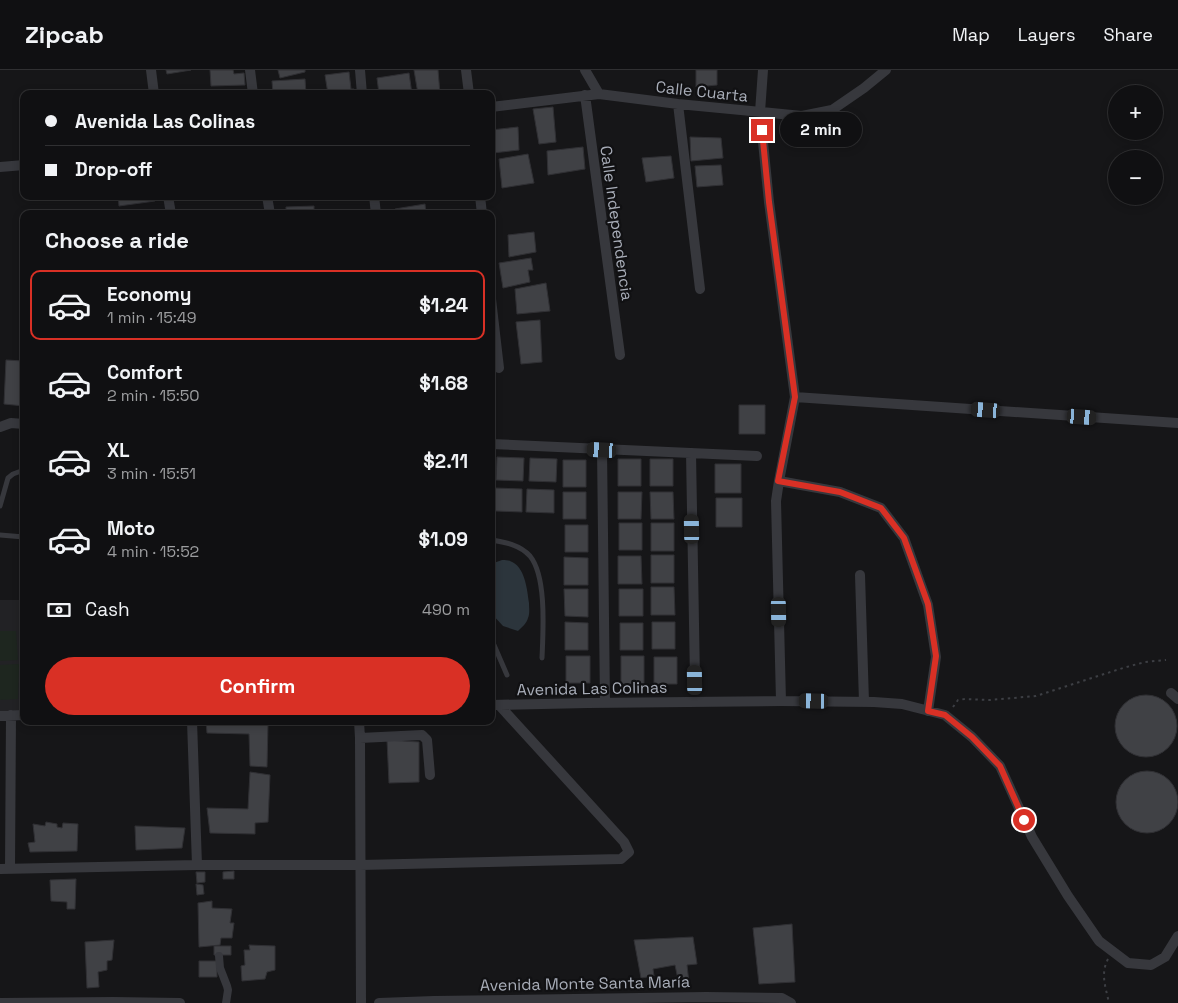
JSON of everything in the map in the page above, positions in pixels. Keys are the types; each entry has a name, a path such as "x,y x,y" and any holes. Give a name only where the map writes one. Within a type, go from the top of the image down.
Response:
{"street":[{"path":"151,70 154,90"},
{"path":"250,70 252,90"},
{"path":"360,70 362,90"},
{"path":"466,70 468,90"},
{"path":"585,70 599,94"},
{"path":"763,70 760,112 769,202 795,397 778,481 776,501 781,701"},
{"name":"Calle Cuarta","path":"495,106 599,94 802,116 832,110 886,70"},
{"name":"Calle Independencia","path":"585,95 620,354"},
{"path":"678,104 700,289"},
{"path":"0,168 20,166"},
{"path":"495,334 499,368"},
{"path":"795,397 1178,423"},
{"path":"0,427 11,423 20,424"},
{"path":"495,444 757,456"},
{"path":"602,450 605,703"},
{"path":"691,453 695,680"},
{"path":"778,481 840,492 881,508 904,538 928,604 936,656 928,711"},
{"path":"860,575 864,702"},
{"name":"Avenida Las Colinas","path":"495,705 781,701 864,702 902,704 945,715 972,737 1000,766 1032,837 1068,896 1099,941 1128,963 1151,965 1165,957 1178,936"},
{"path":"20,715 5,716 5,869 197,865 361,865 621,859 629,852 624,842 495,705"},
{"path":"192,725 197,865"},
{"path":"359,725 361,1003"},
{"path":"360,738 422,735 427,740 430,775"},
{"path":"219,956 220,968 228,990 226,1003"},
{"name":"Avenida Monte Santa María","path":"379,1003 782,998 791,1003"},
{"path":"1,1003 180,1003"}],"lane":[{"path":"0,506 8,478 20,471"},
{"path":"0,535 20,537"},
{"path":"495,541 518,547 529,555 536,564 544,613 542,658"},
{"path":"495,647 507,675"}],"path":[{"path":"945,715 958,700 990,700 1036,696 1123,668 1145,662 1166,660"},
{"path":"1109,1003 1104,972 1106,962 1113,952"}],"shaded area":[{"path":"502,560 510,561 522,573 529,603 529,615 527,622 518,631 503,626 495,617 495,563"},
{"path":"0,600 20,600 20,716 0,717"},
{"path":"0,631 16,631 18,660 0,661"},
{"path":"19,664 18,699 0,700 0,665"}],"building":[{"path":"166,70 191,70 167,74"},
{"path":"210,70 233,70 234,74 244,73 245,85 211,86"},
{"path":"278,70 305,70 305,72 280,78"},
{"path":"414,70 438,70 440,90 417,90"},
{"path":"696,70 717,70 717,85 696,87"},
{"path":"349,72 351,89 354,90 327,90 325,75"},
{"path":"409,73 411,90 378,90 377,78"},
{"path":"305,79 306,90 273,90 272,81"},
{"path":"553,107 556,142 539,144 533,109"},
{"path":"518,127 519,150 495,153 495,130"},
{"path":"690,137 721,138 723,158 691,161"},
{"path":"583,147 585,169 548,175 547,151"},
{"path":"528,154 534,183 502,188 499,159"},
{"path":"671,156 674,178 646,182 642,158"},
{"path":"721,165 723,185 697,187 695,166"},
{"path":"118,200 155,201 119,206"},
{"path":"425,204 426,210 395,210"},
{"path":"314,206 314,210 286,210 286,207"},
{"path":"534,232 536,252 509,257 508,235"},
{"path":"531,258 533,270 528,270 530,282 503,288 499,263"},
{"path":"546,283 550,311 517,314 515,289"},
{"path":"540,320 542,362 521,364 516,322"},
{"path":"6,360 20,361 20,406 4,404"},
{"path":"739,405 765,405 765,434 739,434"},
{"path":"497,457 524,458 523,481 496,480"},
{"path":"530,458 557,459 556,482 529,481"},
{"path":"618,459 641,459 641,486 618,486"},
{"path":"650,459 673,459 673,486 650,486"},
{"path":"563,460 586,460 586,487 563,487"},
{"path":"715,464 741,464 741,493 715,493"},
{"path":"495,488 522,489 522,512 495,511"},
{"path":"527,489 554,490 554,513 526,512"},
{"path":"563,492 586,492 586,519 563,519"},
{"path":"618,492 642,492 641,519 618,519"},
{"path":"650,492 673,492 674,519 651,519"},
{"path":"716,498 742,498 742,527 716,527"},
{"path":"619,523 642,523 642,550 619,550"},
{"path":"651,523 674,523 674,551 651,551"},
{"path":"565,525 588,525 588,552 565,552"},
{"path":"651,555 674,555 674,583 651,583"},
{"path":"618,556 641,556 642,584 618,584"},
{"path":"564,557 588,558 588,585 564,585"},
{"path":"651,587 674,587 675,615 651,615"},
{"path":"564,589 588,589 588,617 565,616"},
{"path":"619,589 643,589 643,616 619,616"},
{"path":"565,622 588,623 588,650 565,650"},
{"path":"652,622 675,622 675,649 652,649"},
{"path":"620,623 643,623 643,650 620,650"},
{"path":"566,656 590,656 590,683 566,683"},
{"path":"621,656 644,656 644,684 621,684"},
{"path":"654,657 677,657 677,684 654,684"},
{"path":"1140,695 1152,695 1168,704 1175,714 1177,726 1175,738 1168,748 1152,757 1140,757 1129,752 1120,743 1115,732 1115,720 1120,709 1129,700"},
{"path":"206,725 268,725 267,767 250,766 249,734 207,733"},
{"path":"387,740 419,742 419,782 389,783"},
{"path":"1141,771 1153,771 1169,780 1176,790 1178,802 1176,814 1169,824 1153,833 1141,833 1130,828 1121,819 1116,808 1116,796 1121,785 1130,776"},
{"path":"250,772 270,775 268,822 255,823 255,834 210,833 207,808 248,809"},
{"path":"46,822 57,824 57,827 62,828 63,823 78,824 77,851 30,852 28,843 35,842 33,824 45,826"},
{"path":"135,826 185,828 182,848 136,850"},
{"path":"234,871 234,879 223,879 223,872"},
{"path":"196,872 205,872 205,882 197,883"},
{"path":"76,879 75,909 67,909 67,902 51,901 50,880"},
{"path":"196,884 203,885 204,894 197,895"},
{"path":"212,901 212,908 232,909 230,923 234,923 232,938 221,938 220,945 199,947 198,903"},
{"path":"792,924 795,982 759,984 753,928"},
{"path":"693,937 697,964 687,965 689,983 679,984 675,965 653,969 654,976 641,978 634,940"},
{"path":"114,940 112,960 107,961 107,970 98,972 99,987 87,988 85,942"},
{"path":"249,945 275,946 275,970 267,972 265,979 242,981 241,966 245,965 244,950 250,950"},
{"path":"214,946 231,946 231,955 214,955"},
{"path":"199,961 217,961 217,977 199,977"}],"route":[{"path":"762,130 769,202 795,397 778,481 840,492 881,508 904,538 928,604 936,656 928,711 945,715 972,737 1000,766 1024,820"}]}
